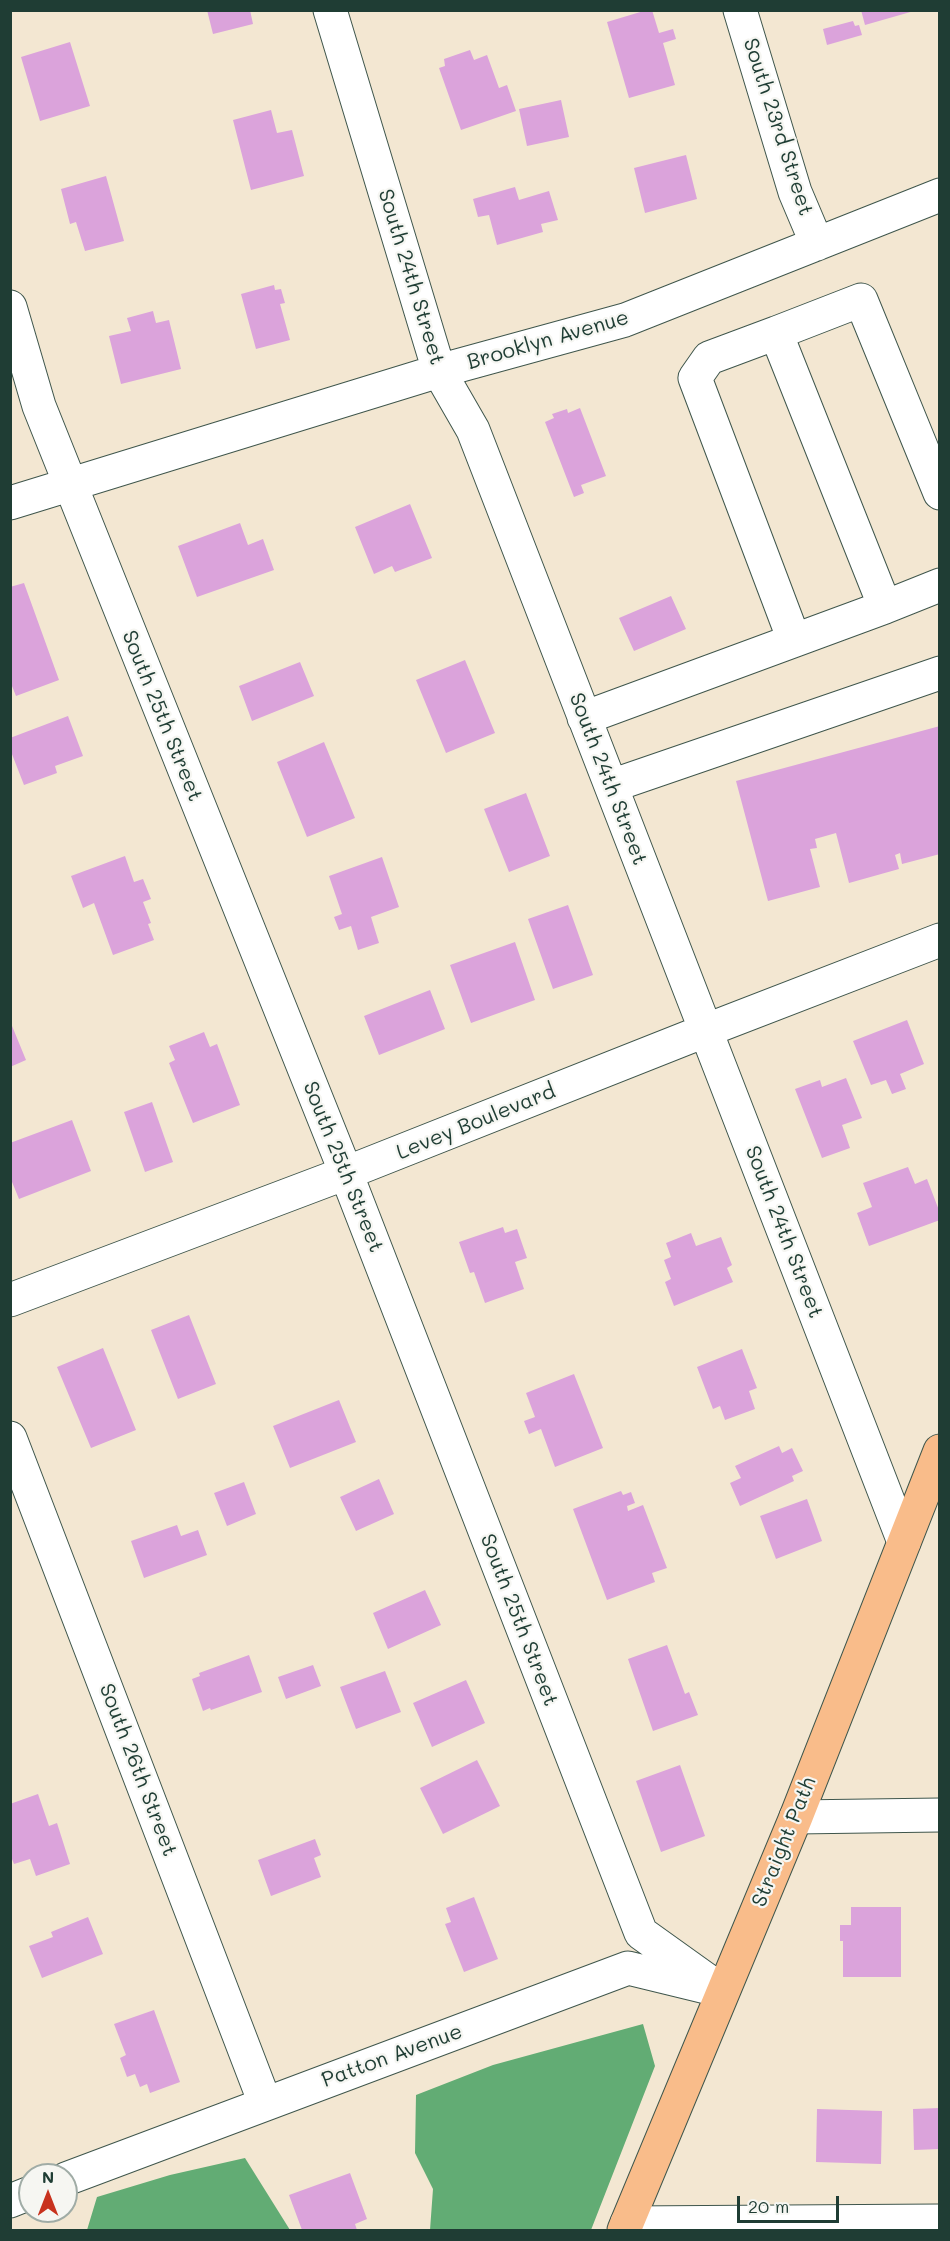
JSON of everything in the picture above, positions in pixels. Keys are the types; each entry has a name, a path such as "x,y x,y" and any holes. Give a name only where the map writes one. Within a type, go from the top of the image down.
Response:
{"main road":[{"name":"Straight Path","path":"626,2227 796,1816 904,1542 930,1504 939,1451"}],"street":[{"name":"South 24th Street","path":"330,10 439,371 473,430 904,1542"},
{"name":"South 23rd Street","path":"740,10 795,192 817,244"},
{"name":"Brooklyn Avenue","path":"10,503 439,371 626,320 939,195"},
{"path":"794,639 695,378 708,358 861,300 939,493"},
{"name":"South 25th Street","path":"10,307 39,406 70,486 346,1173 641,1933 722,1991"},
{"path":"776,333 885,607"},
{"path":"584,718 939,585"},
{"path":"611,786 939,673"},
{"name":"Levey Boulevard","path":"10,1300 346,1173 939,940"},
{"name":"South 26th Street","path":"10,1438 265,2103"},
{"path":"796,1816 939,1815"},
{"name":"Patton Avenue","path":"78,2175 628,1968 722,1991"},
{"path":"626,2227 752,2227 939,2221"}],"green space":[{"path":"643,2024 655,2066 591,2230 430,2230 433,2189 415,2153 416,2095 493,2065"},
{"path":"245,2158 290,2230 87,2230 97,2197 170,2175"}],"building":[{"path":"207,10 250,10 253,24 213,34"},
{"path":"652,10 659,33 673,29 676,39 663,43 675,85 629,98 607,22"},
{"path":"861,10 914,10 914,11 865,25"},
{"path":"853,21 855,26 859,25 862,35 827,45 823,29"},
{"path":"70,42 90,106 40,121 21,57"},
{"path":"470,50 474,60 487,55 499,88 507,85 516,111 461,130 439,68 445,66 444,59"},
{"path":"561,100 569,137 527,146 519,109"},
{"path":"271,110 277,133 292,130 304,176 251,190 233,120"},
{"path":"686,155 697,199 645,213 634,168"},
{"path":"106,176 124,241 85,251 76,222 70,224 61,189"},
{"path":"515,187 519,200 549,191 558,220 541,224 543,232 497,245 489,215 478,217 473,199"},
{"path":"274,285 275,290 281,289 285,303 280,304 290,340 256,349 241,294"},
{"path":"153,311 156,323 169,320 181,369 121,384 109,336 131,331 127,318"},
{"path":"580,408 606,476 581,485 584,493 574,497 545,422 554,418 552,414 567,409 568,413"},
{"path":"410,504 432,558 395,572 392,566 374,574 355,527"},
{"path":"240,523 248,545 263,539 274,570 197,597 178,546"},
{"path":"24,583 59,680 16,696 10,681 10,587"},
{"path":"671,596 686,629 634,651 619,618"},
{"path":"465,660 495,733 446,753 416,680"},
{"path":"300,662 314,696 252,721 239,686"},
{"path":"68,716 83,756 55,766 57,773 24,785 10,749 10,738"},
{"path":"940,726 940,854 902,864 900,853 895,855 899,869 849,883 836,833 815,839 817,848 810,849 820,887 768,901 736,781"},
{"path":"324,742 355,818 307,837 277,762"},
{"path":"526,793 550,856 509,872 484,809"},
{"path":"125,856 134,882 143,879 151,899 143,902 151,923 148,924 154,940 113,955 94,903 83,908 71,876"},
{"path":"382,857 399,907 371,917 379,943 358,950 351,926 339,930 334,917 342,914 329,876"},
{"path":"568,905 593,975 553,989 528,919"},
{"path":"515,942 535,1000 471,1023 450,965"},
{"path":"430,990 445,1029 379,1055 364,1016"},
{"path":"907,1020 924,1064 900,1074 906,1089 892,1094 886,1080 871,1085 853,1041"},
{"path":"10,1021 26,1060 10,1067"},
{"path":"204,1032 210,1047 217,1044 240,1105 193,1123 169,1063 175,1060 169,1046"},
{"path":"846,1078 862,1118 842,1125 850,1148 822,1158 795,1089 820,1080 822,1087"},
{"path":"152,1102 173,1162 145,1172 124,1112"},
{"path":"72,1120 91,1171 19,1199 10,1177 10,1143"},
{"path":"908,1167 915,1184 927,1179 940,1213 940,1220 869,1246 857,1213 872,1207 863,1183"},
{"path":"503,1227 505,1233 517,1229 527,1258 515,1262 524,1289 485,1303 474,1272 470,1273 459,1242"},
{"path":"691,1233 696,1246 721,1237 732,1265 727,1268 733,1282 674,1306 665,1282 671,1279 664,1260 671,1257 666,1243"},
{"path":"189,1315 216,1384 178,1399 151,1330"},
{"path":"103,1348 136,1430 91,1448 57,1367"},
{"path":"742,1349 757,1388 749,1391 755,1409 725,1420 720,1406 713,1409 697,1367"},
{"path":"574,1374 603,1448 555,1467 541,1429 529,1434 524,1421 535,1417 526,1393"},
{"path":"339,1400 356,1442 290,1468 273,1426"},
{"path":"779,1446 782,1453 792,1448 803,1471 792,1476 794,1481 740,1506 730,1483 741,1478 735,1466"},
{"path":"379,1479 394,1514 356,1531 340,1497"},
{"path":"244,1482 256,1514 227,1526 214,1493"},
{"path":"621,1491 623,1495 631,1492 635,1503 627,1506 628,1511 643,1505 667,1568 652,1573 655,1582 607,1600 573,1509"},
{"path":"807,1499 822,1541 776,1559 760,1516"},
{"path":"177,1525 181,1536 198,1530 207,1555 144,1578 131,1541"},
{"path":"425,1590 441,1625 388,1649 373,1613"},
{"path":"667,1645 685,1694 689,1692 698,1715 653,1731 628,1659"},
{"path":"249,1655 262,1692 203,1711 192,1679 200,1676 199,1673"},
{"path":"313,1665 321,1686 286,1699 278,1677"},
{"path":"385,1671 401,1712 356,1729 340,1687"},
{"path":"466,1680 485,1723 432,1747 413,1703"},
{"path":"477,1760 500,1806 443,1834 420,1788"},
{"path":"680,1765 705,1836 661,1852 636,1781"},
{"path":"38,1794 49,1826 57,1823 70,1864 36,1876 30,1859 14,1864 10,1854 10,1804"},
{"path":"315,1839 321,1855 314,1858 321,1877 271,1896 258,1860"},
{"path":"474,1897 498,1959 464,1972 445,1924 451,1922 446,1908"},
{"path":"851,1907 901,1907 901,1977 843,1977 843,1941 840,1941 840,1925 851,1925"},
{"path":"88,1917 103,1954 42,1978 29,1946 53,1937 51,1932"},
{"path":"154,2010 180,2082 150,2093 147,2084 140,2087 135,2074 127,2077 120,2058 126,2055 114,2024"},
{"path":"940,2108 940,2149 914,2150 913,2109"},
{"path":"817,2109 882,2111 881,2164 816,2162"},
{"path":"350,2173 367,2219 355,2224 357,2230 302,2230 289,2195"}]}
